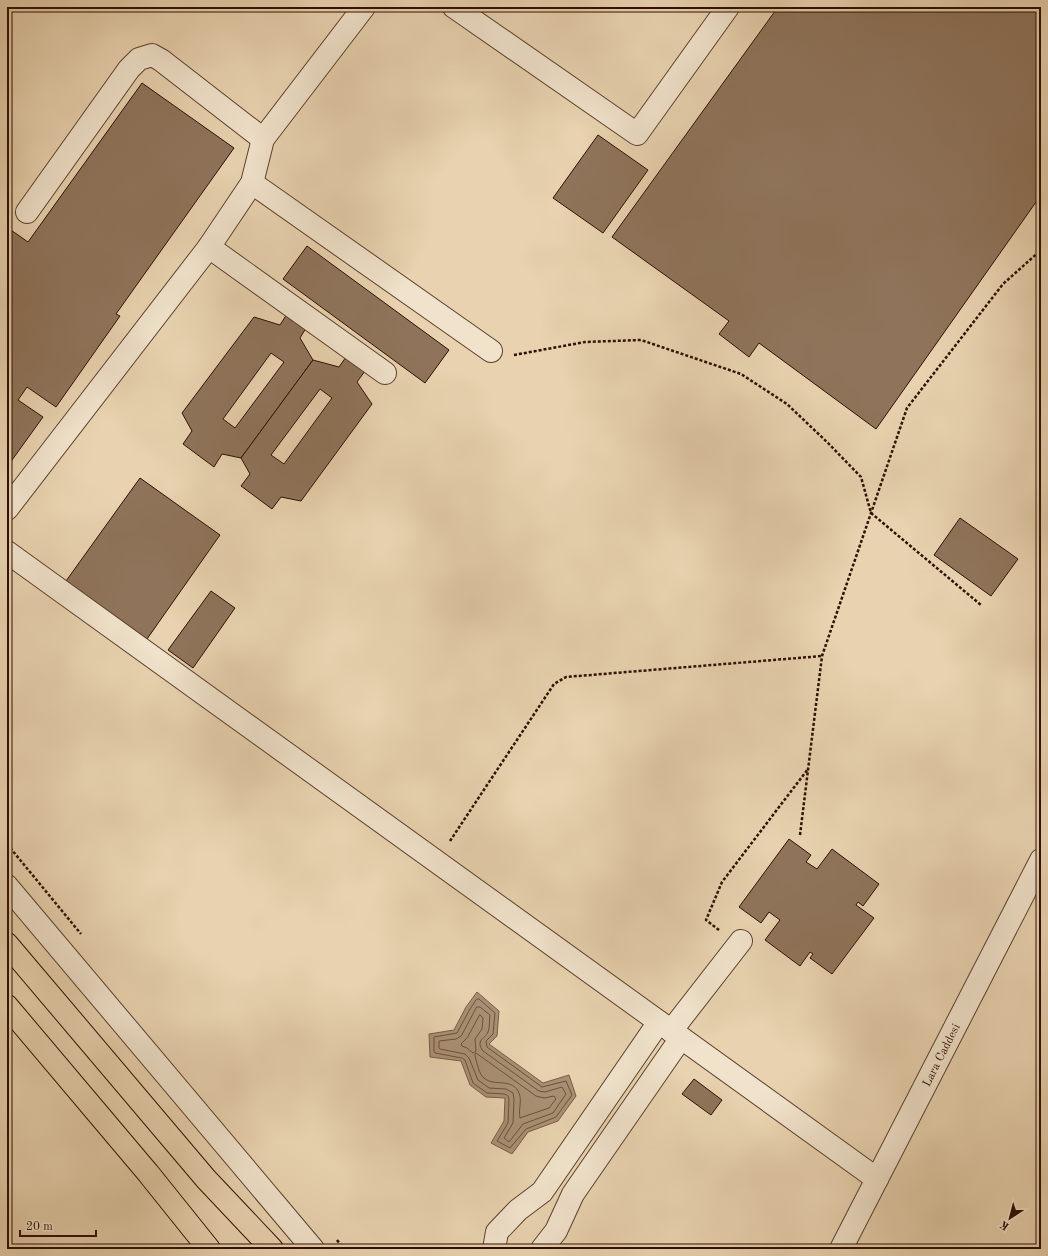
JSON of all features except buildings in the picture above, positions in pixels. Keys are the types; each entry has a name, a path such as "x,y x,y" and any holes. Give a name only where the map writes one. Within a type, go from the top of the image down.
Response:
{"main road":[{"path":"7,944 206,1179 272,1249"},
{"path":"7,1006 148,1173 203,1246"}],"street":[{"path":"7,509 209,247 252,183 263,139 364,7"},
{"path":"454,7 637,134 728,7"},
{"path":"27,212 129,69 139,59 152,56 161,60 263,139"},
{"path":"252,183 491,351"},
{"path":"209,247 385,373"},
{"path":"7,552 877,1179"},
{"name":"Lara Caddesi","path":"841,1249 1041,860"},
{"path":"7,886 313,1249"},
{"path":"494,1249 497,1232 518,1210 542,1192 740,943"},
{"path":"542,1249 556,1231 573,1194 670,1030"}],"path":[{"path":"800,835 822,656 907,408 1003,284 1041,250"},
{"path":"491,351 499,357 585,342 641,340 741,374 787,404 828,443 861,477 872,513 981,605"},
{"path":"436,862 554,684 566,677 822,656"},
{"path":"740,943 706,920 722,882 808,768"}],"water":[{"path":"477,992 499,1011 497,1036 489,1044 543,1083 569,1075 576,1096 558,1121 528,1132 512,1154 491,1143 504,1121 505,1098 486,1097 470,1085 461,1061 430,1057 429,1034 454,1030 466,1007"}]}
